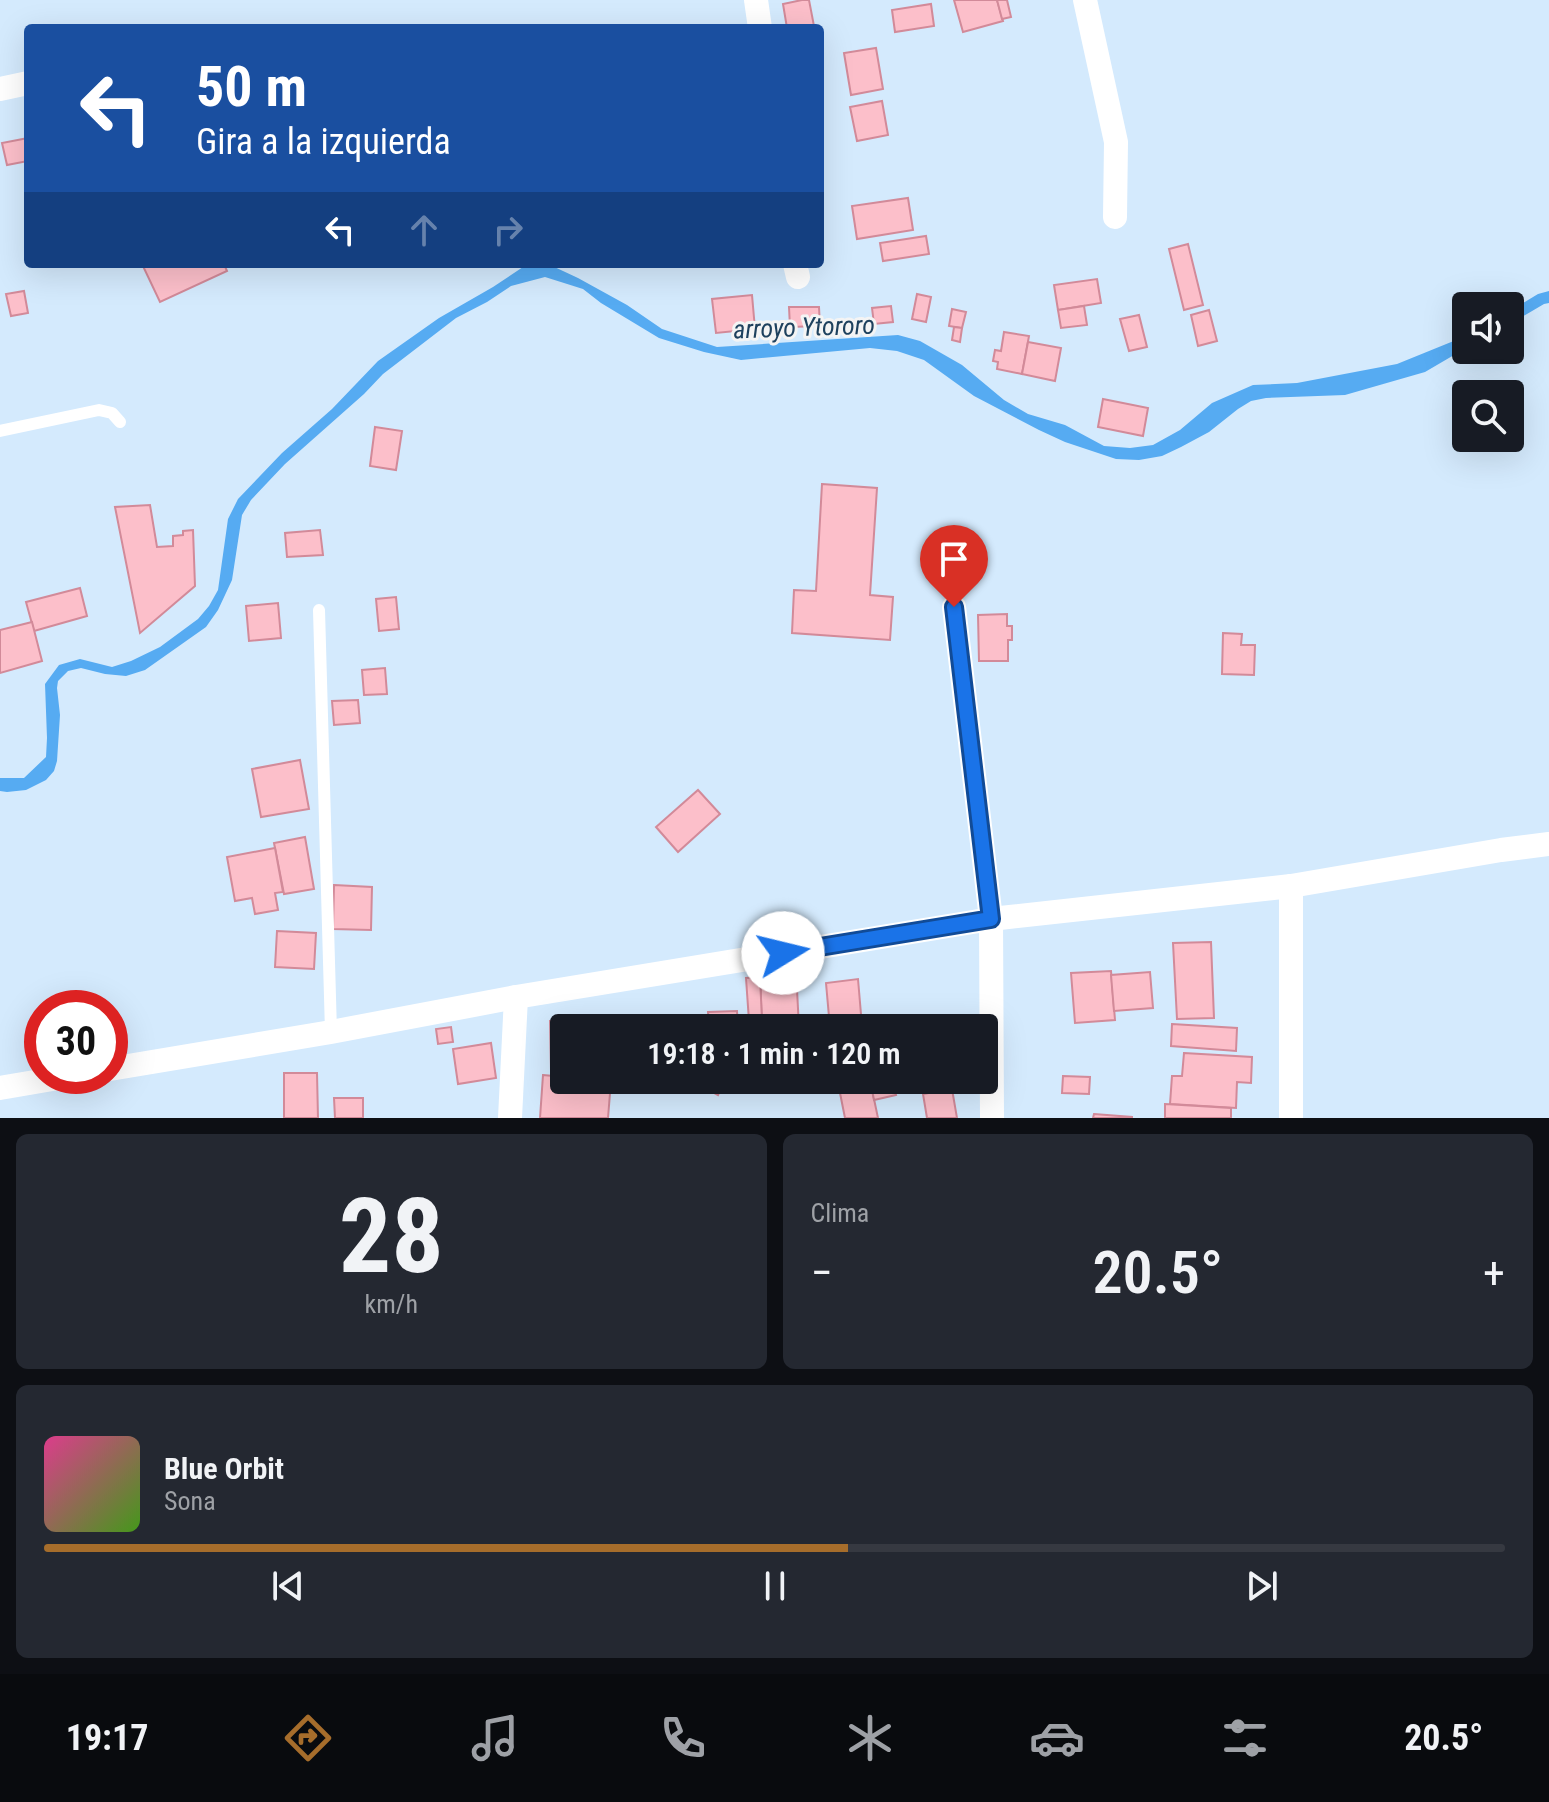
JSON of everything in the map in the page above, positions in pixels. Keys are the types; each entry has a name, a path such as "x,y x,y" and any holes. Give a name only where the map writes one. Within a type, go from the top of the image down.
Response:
{"street":[{"path":"756,0 759,24"},
{"path":"1085,0 1116,142 1115,217"},
{"path":"0,89 24,84"},
{"path":"954,607 991,919 992,1118"},
{"path":"128,1066 516,997 991,919 1291,886 1549,844"},
{"path":"1291,886 1291,1118"},
{"path":"510,1118 516,997"},
{"path":"0,1088 24,1084"}],"lane":[{"path":"0,431 99,410 112,413 120,422"},
{"path":"319,610 331,1032"}],"water":[{"path":"522,268 557,268 627,305 662,329 717,347 898,335 920,341 962,365 1004,400 1028,414 1065,425 1104,446 1130,448 1153,445 1180,430 1212,403 1253,385 1297,383 1397,364 1452,342 1452,356 1425,372 1345,395 1251,401 1209,432 1162,456 1139,460 1116,459 1039,430 974,396 924,360 897,351 870,348 741,360 659,338 583,289 545,277 511,286 456,318 383,374 285,464 251,500 242,515 232,580 206,627 145,670 126,676 81,668 68,671 58,681 57,688 60,715 54,771 46,780 26,790 0,791 0,778 24,778 46,757 45,684 59,665 80,659 112,667 131,661 160,647 198,619 218,590 228,519 238,499 378,361 439,318"},
{"path":"1549,291 1549,303 1524,316 1524,302"}],"building":[{"path":"809,0 814,24 786,24 783,4"},
{"path":"954,0 997,0 1003,21 963,32"},
{"path":"997,0 1007,0 1011,17 1002,19"},
{"path":"931,4 934,26 895,32 892,10"},
{"path":"876,48 883,89 851,95 844,53"},
{"path":"882,101 888,135 857,141 850,107"},
{"path":"24,139 24,162 7,165 2,143"},
{"path":"908,198 913,230 857,239 852,206"},
{"path":"926,236 929,254 883,261 880,243"},
{"path":"1188,244 1203,305 1184,310 1169,249"},
{"path":"144,268 226,268 227,271 160,302"},
{"path":"1097,279 1101,303 1058,310 1054,285"},
{"path":"24,291 28,313 11,316 6,294"},
{"path":"917,294 931,297 926,322 912,319"},
{"path":"752,295 755,329 716,333 712,299"},
{"path":"891,306 893,322 874,324 872,308"},
{"path":"1084,306 1087,325 1061,328 1058,310"},
{"path":"789,307 819,307 820,326 790,327"},
{"path":"952,309 966,312 962,328 949,326"},
{"path":"1209,310 1217,341 1198,346 1191,315"},
{"path":"1139,315 1147,347 1129,351 1120,319"},
{"path":"954,327 962,328 960,342 952,340"},
{"path":"1004,332 1029,336 1022,374 997,369 998,362 993,361 995,350 1001,351"},
{"path":"1028,342 1061,348 1055,381 1022,374"},
{"path":"1103,399 1148,408 1143,436 1098,427"},
{"path":"375,427 402,431 396,470 370,466"},
{"path":"822,484 877,488 870,595 893,597 890,640 792,633 794,590 816,591"},
{"path":"150,505 157,547 173,546 173,536 193,530 195,586 140,633 115,507"},
{"path":"320,530 323,555 287,557 285,533"},
{"path":"80,588 87,616 34,631 26,602"},
{"path":"396,597 399,629 379,631 376,599"},
{"path":"278,603 281,638 249,641 246,606"},
{"path":"1007,614 1007,626 1012,626 1008,661 979,661 978,615"},
{"path":"32,622 42,661 0,673 0,630"},
{"path":"1223,633 1242,634 1241,645 1255,645 1254,675 1222,674"},
{"path":"385,668 387,694 364,695 362,670"},
{"path":"358,700 360,723 334,725 332,701"},
{"path":"300,760 309,809 261,817 252,769"},
{"path":"698,790 720,814 678,852 656,827"},
{"path":"305,837 314,889 284,894 274,843"},
{"path":"275,848 283,892 275,893 278,910 255,914 252,898 235,901 227,857"},
{"path":"334,885 372,887 371,930 333,929"},
{"path":"277,931 316,933 314,969 275,967"},
{"path":"1211,942 1214,1018 1177,1019 1173,943"},
{"path":"796,970 798,1014 762,1014 760,971"},
{"path":"1111,971 1115,1020 1075,1023 1071,973"},
{"path":"1150,972 1153,1008 1114,1011 1111,975"},
{"path":"760,977 762,1014 749,1014 746,978"},
{"path":"858,979 861,1014 829,1014 826,983"},
{"path":"737,1011 737,1014 708,1014"},
{"path":"1172,1024 1237,1028 1236,1051 1171,1046"},
{"path":"451,1027 453,1042 438,1044 436,1029"},
{"path":"491,1043 496,1078 458,1084 453,1049"},
{"path":"1184,1053 1252,1057 1251,1083 1237,1082 1236,1108 1170,1104 1172,1076 1182,1076"},
{"path":"284,1073 317,1073 318,1118 284,1118"},
{"path":"543,1075 550,1076 550,1094 610,1094 608,1118 540,1118"},
{"path":"1063,1076 1090,1077 1089,1094 1062,1093"},
{"path":"840,1094 873,1094 878,1118 845,1118"},
{"path":"873,1094 896,1095 874,1100"},
{"path":"923,1094 953,1094 957,1118 927,1118"},
{"path":"334,1098 363,1098 363,1118 335,1118"},
{"path":"1165,1104 1231,1108 1231,1118 1165,1118"},
{"path":"1094,1114 1132,1117 1132,1118 1093,1118"}],"route":[{"path":"783,953 991,919 954,607"}],"water label":[{"name":"arroyo Ytororo","path":"804,327"}]}
